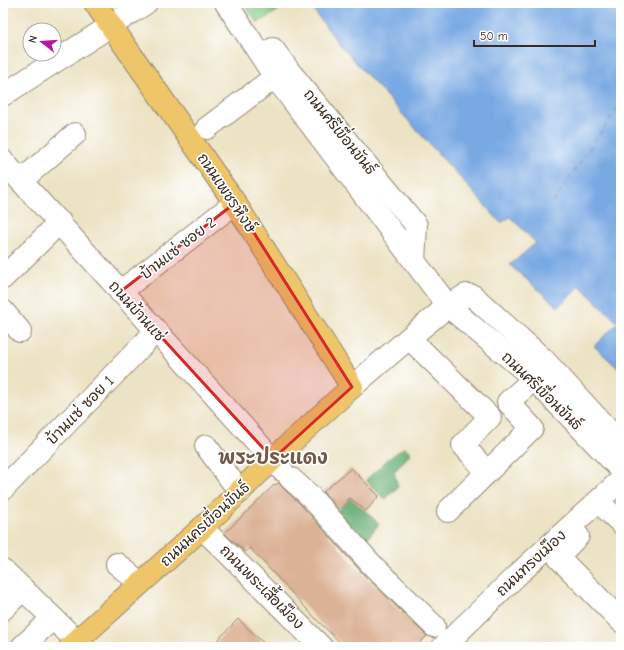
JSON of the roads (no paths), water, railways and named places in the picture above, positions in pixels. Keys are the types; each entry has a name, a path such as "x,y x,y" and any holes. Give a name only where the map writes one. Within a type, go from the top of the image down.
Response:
{"main road":[{"name":"ถนนเพชรหึงษ์","path":"95,3 235,203 352,386"},
{"name":"ถนนนครเขื่อนขันธ์","path":"77,645 140,583 240,492 282,469 352,386"}],"street":[{"path":"3,95 146,3"},
{"name":"ถนนศรีเขื่อนขันธ์","path":"231,10 275,77 343,151 416,225 414,261 448,306 534,379 620,469"},
{"name":"ถนนศรีเขื่อนขันธ์","path":"231,10 271,45 343,151"},
{"path":"207,128 275,77"},
{"path":"21,181 75,134"},
{"name":"ถนนบ้านแซ่","path":"3,161 60,222 120,292 282,469 309,494 373,566 434,626"},
{"name":"บ้านแซ่ ซอย 2","path":"120,292 235,203"},
{"path":"3,278 60,222"},
{"name":"ถนนนครเขื่อนขันธ์","path":"352,386 448,306 466,295 473,296 544,360 621,444"},
{"path":"3,311 20,331"},
{"name":"บ้านแซ่ ซอย 1","path":"3,489 156,331"},
{"path":"409,338 490,417"},
{"path":"487,472 463,445 490,417 534,379"},
{"path":"448,511 532,428 508,402"},
{"path":"206,446 240,492"},
{"name":"ถนนทรงเมือง","path":"443,647 515,577 620,469"},
{"path":"621,493 559,555 559,558 621,621"},
{"path":"606,508 621,524"},
{"name":"ถนนพระเสื้อเมือง","path":"202,528 321,647"},
{"path":"117,564 140,583"},
{"path":"3,570 53,618 77,645"},
{"path":"3,609 23,589"},
{"path":"22,647 53,618"}],"water":[{"path":"308,3 621,3 621,371 594,346 618,323 580,286 558,307 510,265 536,243 510,217 501,223 340,45"}],"district":[{"name":"พระประแดง","path":"273,458"}]}
